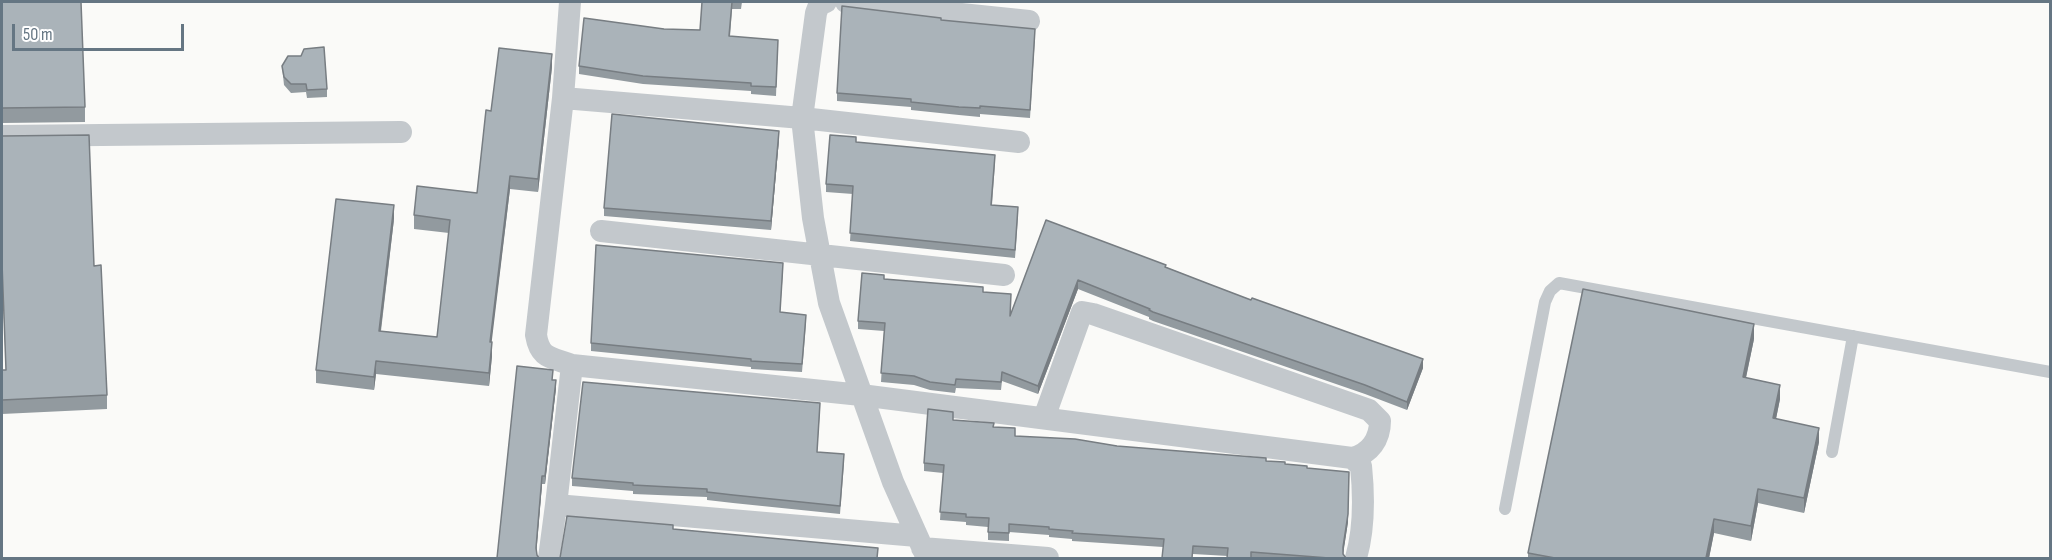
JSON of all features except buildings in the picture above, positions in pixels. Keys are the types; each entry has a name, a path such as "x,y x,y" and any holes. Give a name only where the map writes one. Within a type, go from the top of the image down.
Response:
{"street":[{"path":"570,2 563,98 536,335 541,353 572,365 861,395 1352,458 1363,455 1380,433 1380,421 1369,410 1082,312 1044,418"},
{"path":"826,2 819,5 816,13 802,118 813,218 829,303 893,482 922,548"},
{"path":"846,2 1029,21"},
{"path":"563,98 802,118 1019,142"},
{"path":"2,136 401,132"},
{"path":"601,231 1004,275"},
{"path":"549,558 572,365"},
{"path":"1352,458 1360,466 1363,483 1360,545 1356,558"},
{"path":"556,505 922,548 1048,558"}],"lane":[{"path":"1505,509 1545,302 1550,291 1559,283 2050,372"},
{"path":"1832,452 1853,336"}]}
